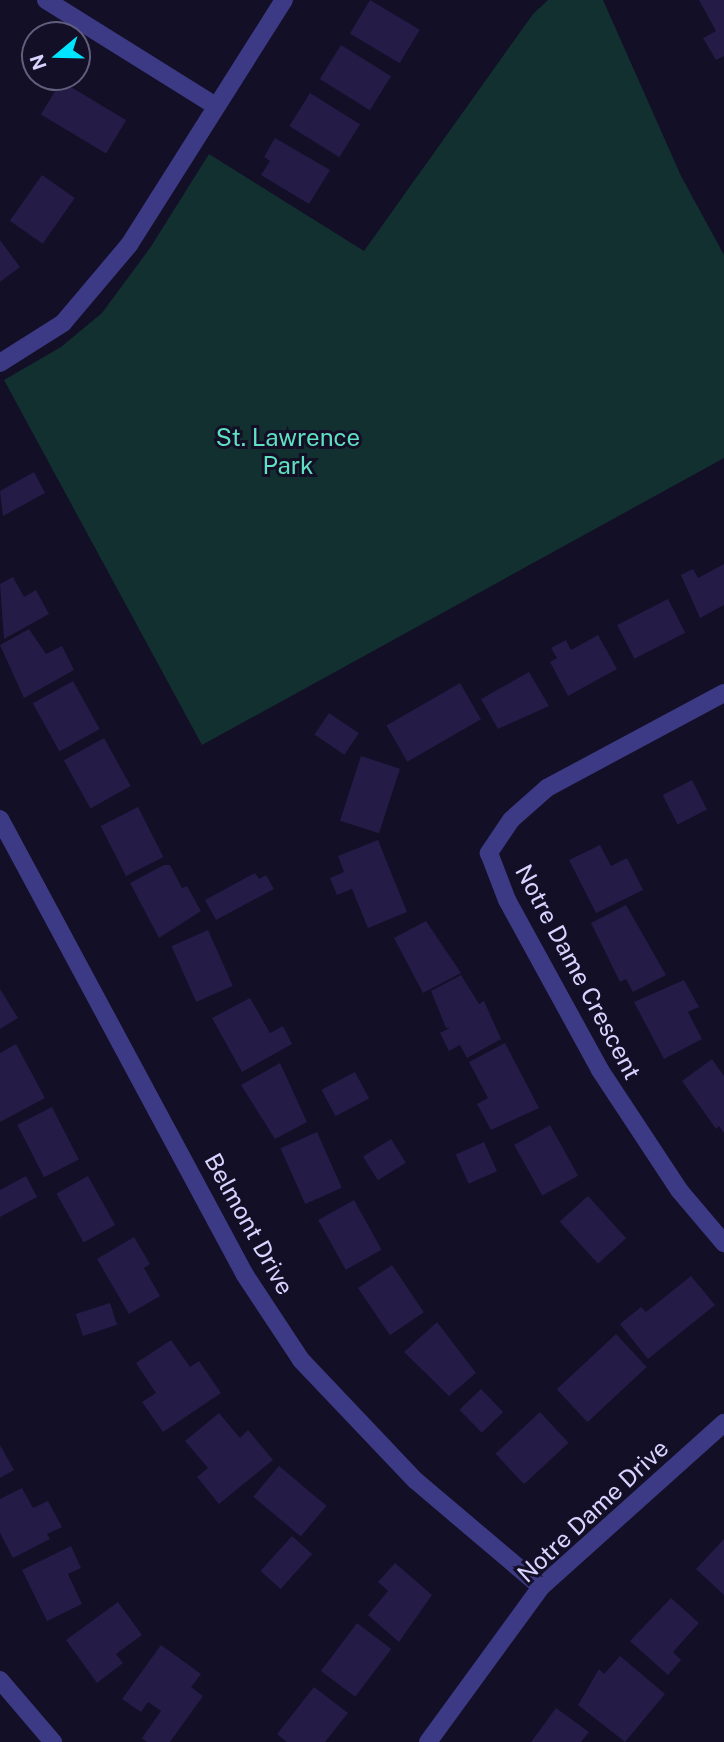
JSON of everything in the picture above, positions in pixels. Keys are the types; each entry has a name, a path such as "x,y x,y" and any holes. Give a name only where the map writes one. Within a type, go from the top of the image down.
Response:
{"street":[{"path":"46,0 214,105"},
{"path":"0,363 63,323 129,245 214,105 284,0"},
{"name":"Notre Dame Crescent","path":"724,692 547,788 511,820 489,853 508,900 600,1070 679,1190 724,1243"},
{"name":"Belmont Drive","path":"0,819 245,1275 301,1360 415,1480 541,1587"},
{"name":"Notre Dame Drive","path":"428,1742 541,1587 724,1423"},
{"path":"0,1680 52,1742"}],"green space":[{"name":"St. Lawrence Park","path":"548,0 603,0 681,176 724,255 724,458 202,745 4,380 61,347 102,313 150,248 209,154 364,251 533,14"}],"building":[{"path":"370,0 420,30 400,63 350,33"},
{"path":"699,0 724,0 724,56 716,60 703,38 716,31"},
{"path":"341,45 391,76 370,110 320,79"},
{"path":"55,91 78,91 126,120 106,154 41,114"},
{"path":"310,93 360,124 339,157 289,126"},
{"path":"275,138 330,170 309,204 261,175 270,161 264,157"},
{"path":"42,175 75,198 43,244 10,221"},
{"path":"0,240 20,267 0,282"},
{"path":"34,472 45,493 3,516 0,491"},
{"path":"724,564 724,605 700,618 681,575 693,569 698,578"},
{"path":"13,577 24,597 36,590 49,614 4,639 0,584"},
{"path":"668,599 685,633 634,659 617,625"},
{"path":"29,629 46,654 62,646 74,670 24,698 0,645"},
{"path":"598,635 617,669 568,696 550,662 557,658 551,648 566,640 571,650"},
{"path":"529,672 549,706 498,729 481,699"},
{"path":"73,681 100,729 59,751 33,703"},
{"path":"460,683 481,719 407,762 386,726"},
{"path":"329,713 359,733 344,755 314,735"},
{"path":"104,738 131,786 90,808 64,760"},
{"path":"361,756 400,769 379,833 340,821"},
{"path":"692,780 707,809 678,824 663,795"},
{"path":"138,807 163,857 126,876 101,826"},
{"path":"378,840 407,912 368,928 352,889 337,895 330,878 344,872 338,856"},
{"path":"600,845 611,866 627,858 643,890 596,913 569,860"},
{"path":"164,865 170,865 182,888 187,886 201,911 159,938 130,883"},
{"path":"255,873 259,879 266,875 274,889 216,920 205,900"},
{"path":"626,905 666,975 633,992 626,979 620,982 591,923"},
{"path":"426,921 461,973 423,993 394,938"},
{"path":"208,930 233,986 196,1002 171,946"},
{"path":"461,975 479,1004 484,1001 501,1039 467,1058 460,1045 449,1051 440,1033 450,1028 446,1028 431,991"},
{"path":"684,980 699,1007 688,1012 702,1039 664,1059 634,1002"},
{"path":"0,989 18,1018 0,1029"},
{"path":"250,998 270,1033 283,1026 292,1044 242,1072 212,1018"},
{"path":"505,1043 539,1108 491,1130 477,1104 488,1098 469,1062"},
{"path":"16,1044 45,1098 0,1122 0,1053"},
{"path":"712,1059 724,1076 724,1133 719,1126 716,1129 682,1081"},
{"path":"280,1063 307,1122 275,1139 241,1085"},
{"path":"355,1072 369,1098 336,1116 321,1090"},
{"path":"52,1107 79,1160 44,1177 17,1125"},
{"path":"550,1125 578,1176 542,1196 514,1145"},
{"path":"317,1132 342,1188 305,1204 280,1148"},
{"path":"391,1139 406,1163 378,1180 363,1156"},
{"path":"484,1142 497,1171 469,1184 456,1155"},
{"path":"26,1176 37,1197 0,1217 0,1190"},
{"path":"88,1176 115,1225 84,1242 57,1193"},
{"path":"588,1196 626,1238 598,1264 560,1221"},
{"path":"354,1200 382,1250 346,1270 318,1220"},
{"path":"134,1237 150,1264 144,1268 160,1296 129,1314 97,1259"},
{"path":"392,1265 424,1312 390,1335 358,1288"},
{"path":"691,1276 715,1305 648,1359 620,1324 641,1307 646,1312"},
{"path":"110,1303 117,1325 83,1336 76,1314"},
{"path":"437,1322 476,1373 449,1396 404,1352"},
{"path":"616,1334 647,1367 587,1422 557,1389"},
{"path":"171,1340 190,1367 199,1361 221,1393 163,1432 142,1402 156,1393 136,1363"},
{"path":"481,1389 503,1412 482,1433 459,1410"},
{"path":"540,1412 569,1443 524,1484 495,1454"},
{"path":"219,1413 240,1438 248,1430 273,1460 219,1504 197,1477 208,1468 185,1441"},
{"path":"0,1445 14,1470 0,1478"},
{"path":"279,1466 326,1506 301,1536 253,1497"},
{"path":"22,1488 33,1508 48,1501 62,1527 47,1534 50,1539 13,1558 0,1533 0,1499"},
{"path":"292,1536 312,1554 281,1589 261,1571"},
{"path":"724,1539 724,1595 696,1569"},
{"path":"71,1546 81,1568 68,1574 82,1604 47,1621 22,1570"},
{"path":"395,1563 432,1595 399,1642 368,1615 388,1591 378,1582"},
{"path":"671,1598 699,1623 673,1652 681,1660 668,1675 630,1641"},
{"path":"118,1602 142,1635 116,1654 123,1663 97,1683 66,1640"},
{"path":"357,1623 391,1649 355,1697 321,1671"},
{"path":"161,1645 201,1674 191,1687 203,1696 170,1742 147,1742 142,1738 161,1711 148,1702 141,1712 122,1699"},
{"path":"620,1656 665,1694 625,1742 578,1705 599,1669 604,1674"},
{"path":"314,1687 348,1713 325,1742 287,1742 277,1734"},
{"path":"556,1708 589,1732 581,1742 531,1742"}]}
